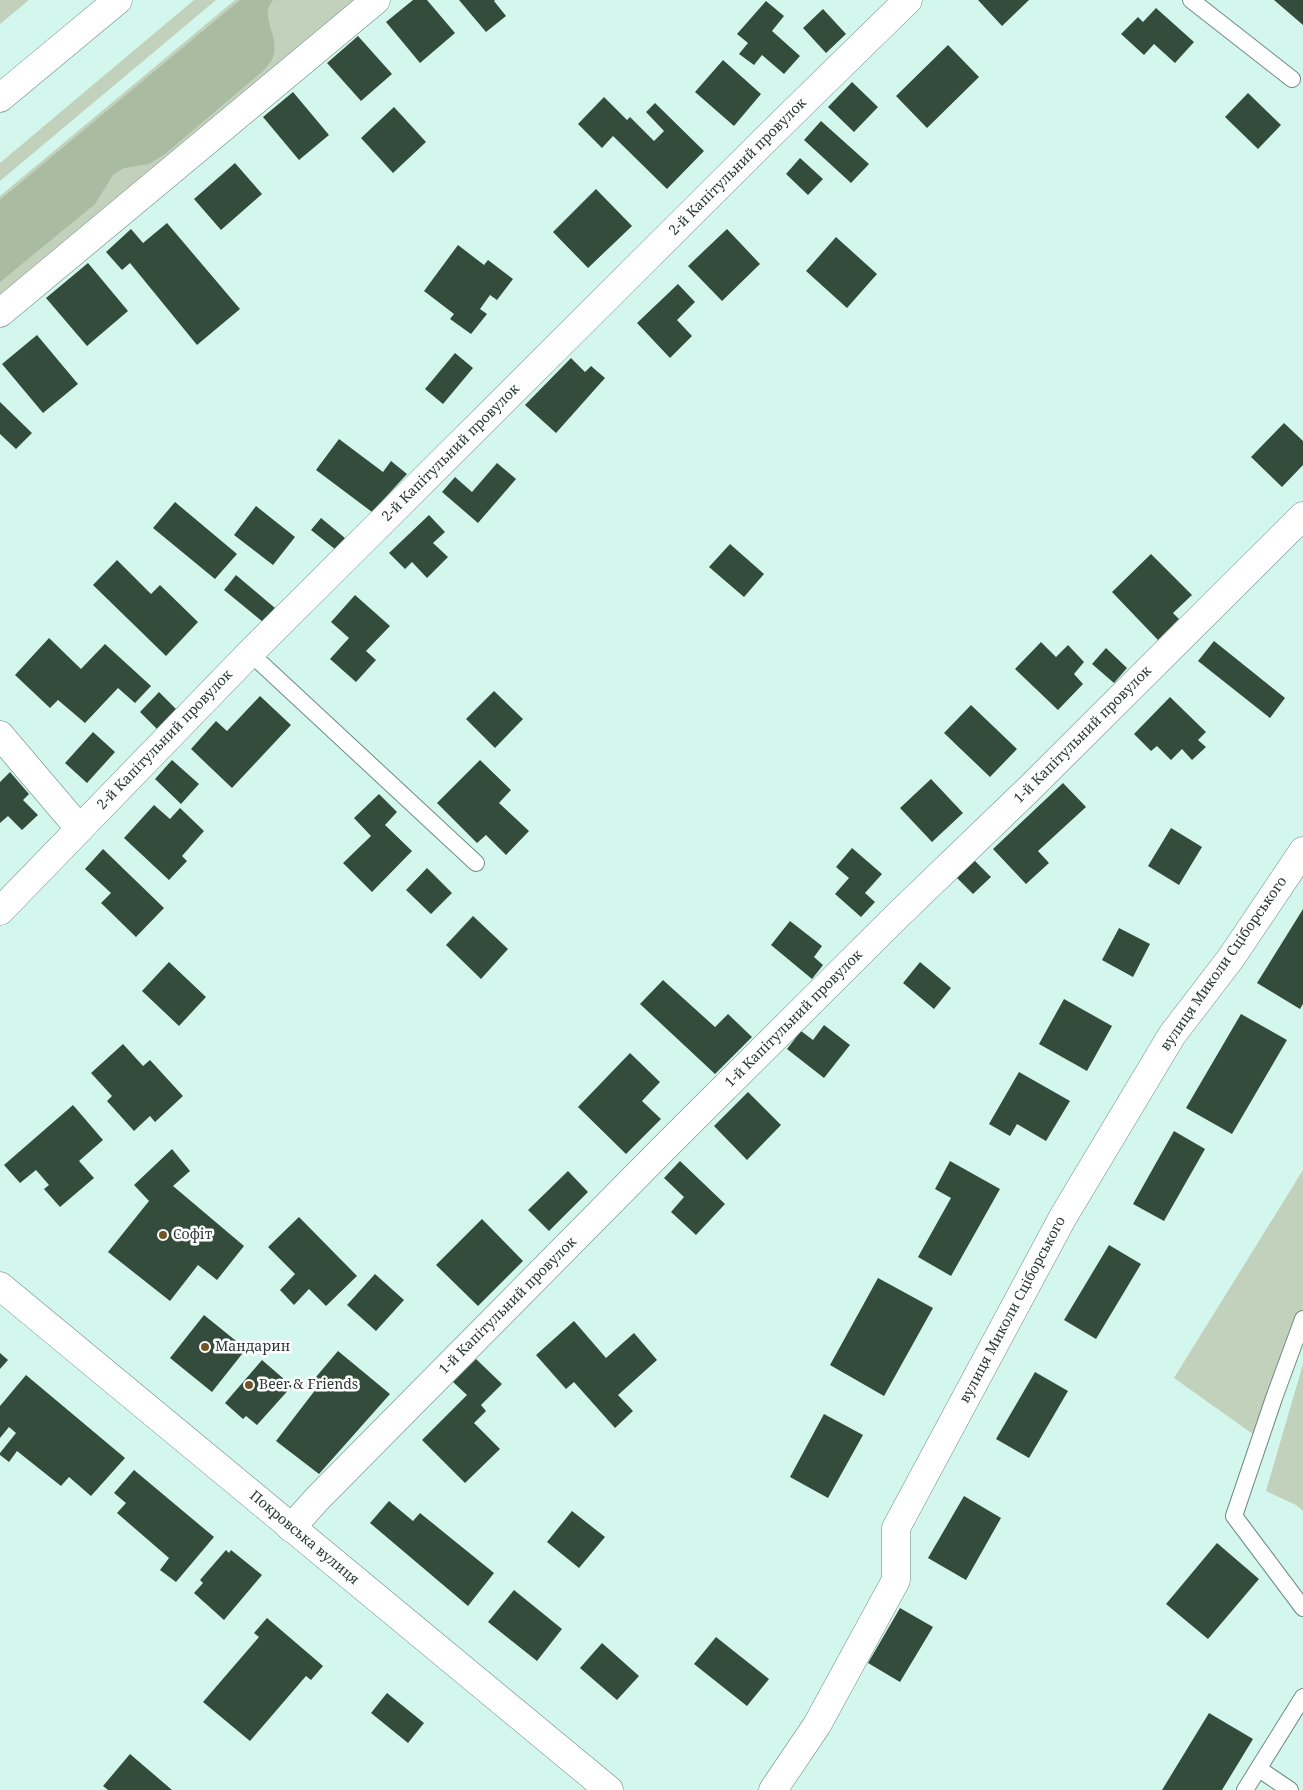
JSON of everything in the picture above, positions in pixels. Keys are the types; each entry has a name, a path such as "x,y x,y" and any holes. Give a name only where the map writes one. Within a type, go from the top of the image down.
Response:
{"main road":[{"path":"0,98 118,0"},
{"path":"0,313 376,0"},
{"name":"2-й Капітульний провулок","path":"0,911 250,653 908,0"},
{"name":"1-й Капітульний провулок","path":"291,1528 332,1484 673,1139 1303,516"},
{"path":"0,735 80,828"},
{"name":"вулиця Миколи Сціборського","path":"773,1790 817,1726 896,1580 896,1528 1063,1217 1172,1035 1231,958 1303,851"},
{"name":"Покровська вулиця","path":"0,1286 609,1790"}],"lane":[{"path":"1191,0 1292,79"},
{"path":"250,653 476,863"},
{"path":"1303,1319 1234,1516 1303,1608"},
{"path":"1245,1790 1303,1697"},
{"path":"1259,1769 1290,1790"}],"green space":[{"path":"0,0 29,0 0,24"},
{"path":"194,0 216,0 0,181 0,163"},
{"path":"235,0 355,0 0,298 0,196"},
{"path":"240,0 273,0 269,6 268,13 275,49 271,62 165,154 149,164 124,168 113,175 95,204 0,282 0,200"},
{"path":"1303,1170 1303,1325 1257,1437 1174,1378"},
{"path":"1303,1364 1303,1511 1296,1505 1266,1491"}],"building":[{"path":"413,0 427,0 455,33 420,63 386,22"},
{"path":"459,0 495,0 506,16 486,32"},
{"path":"978,0 1029,0 1002,26"},
{"path":"1274,0 1303,0 1303,25"},
{"path":"766,1 784,16 772,31 800,56 784,74 762,55 754,65 739,54 748,43 737,34"},
{"path":"1156,8 1194,42 1175,63 1154,44 1144,55 1121,34 1138,17 1143,22"},
{"path":"823,9 846,34 826,53 803,28"},
{"path":"358,36 392,74 361,101 327,63"},
{"path":"948,45 979,77 927,128 896,96"},
{"path":"723,60 761,94 734,126 695,92"},
{"path":"852,82 878,107 854,132 828,107"},
{"path":"293,92 329,135 299,160 263,117"},
{"path":"1248,93 1281,125 1258,149 1225,117"},
{"path":"604,97 627,120 630,117 654,141 664,131 646,112 655,103 704,151 667,189 613,136 602,148 578,124"},
{"path":"394,107 426,142 393,173 361,138"},
{"path":"821,121 869,164 851,183 804,140"},
{"path":"800,158 823,179 808,195 786,174"},
{"path":"235,163 262,194 221,230 194,199"},
{"path":"596,189 632,226 588,268 553,232"},
{"path":"167,223 240,309 197,345 130,263 122,270 106,252 131,229 143,243"},
{"path":"727,229 760,264 722,301 688,266"},
{"path":"836,237 877,274 847,308 806,271"},
{"path":"458,245 484,265 488,260 513,279 497,300 490,295 480,309 487,314 471,334 450,319 454,314 424,291"},
{"path":"88,263 128,311 87,346 46,298"},
{"path":"678,284 695,302 677,320 692,336 670,358 637,323"},
{"path":"37,335 78,384 43,413 2,364"},
{"path":"455,353 473,368 443,404 425,389"},
{"path":"571,358 585,372 591,366 605,378 556,433 525,405"},
{"path":"0,402 32,433 16,449 0,434"},
{"path":"1284,423 1303,441 1303,465 1282,487 1251,457"},
{"path":"339,439 383,472 391,461 407,474 372,512 316,470"},
{"path":"497,463 516,479 478,523 442,492 455,477 472,492"},
{"path":"175,502 237,554 215,579 153,528"},
{"path":"256,506 295,537 273,565 234,535"},
{"path":"429,515 445,532 433,543 448,557 427,578 412,562 405,569 389,553"},
{"path":"321,518 345,538 336,550 311,530"},
{"path":"730,544 764,574 744,597 709,567"},
{"path":"1151,554 1192,595 1173,613 1179,619 1158,640 1112,592"},
{"path":"117,560 151,594 160,585 198,622 166,656 93,585"},
{"path":"236,575 275,608 263,622 224,590"},
{"path":"355,595 390,626 366,651 376,660 356,682 330,659 349,638 331,622"},
{"path":"49,638 81,669 105,644 151,686 135,703 118,688 85,723 58,700 50,708 15,675"},
{"path":"1214,641 1285,698 1270,718 1198,661"},
{"path":"1041,642 1056,657 1068,645 1084,662 1074,674 1083,684 1058,710 1015,669"},
{"path":"1106,648 1127,668 1114,683 1092,664"},
{"path":"494,691 523,719 495,748 466,719"},
{"path":"159,692 177,710 157,729 140,712"},
{"path":"260,696 291,725 232,788 191,749 216,721 227,731"},
{"path":"1170,697 1206,732 1198,740 1206,747 1192,760 1182,749 1171,760 1157,746 1151,751 1134,734"},
{"path":"971,705 1017,749 990,777 944,733"},
{"path":"93,732 115,752 87,783 65,763"},
{"path":"172,760 199,784 181,804 155,779"},
{"path":"480,760 511,790 499,803 529,831 506,855 486,835 477,843 437,803"},
{"path":"10,772 29,794 23,800 38,815 22,830 8,816 0,823 0,782"},
{"path":"931,779 963,813 932,842 900,808"},
{"path":"1063,783 1086,807 1038,851 1049,863 1026,884 993,849"},
{"path":"379,794 397,812 385,825 412,851 372,892 343,863 371,836 354,818"},
{"path":"154,805 170,819 180,808 204,831 182,856 187,861 169,880 124,838"},
{"path":"1171,828 1202,847 1179,885 1148,866"},
{"path":"852,848 882,874 865,893 875,902 861,917 835,894 849,878 836,867"},
{"path":"103,849 164,908 136,937 101,903 111,893 85,869"},
{"path":"973,859 991,877 973,894 955,876"},
{"path":"427,868 452,893 431,914 406,890"},
{"path":"1303,909 1303,1004 1300,1009 1257,983"},
{"path":"473,916 508,949 481,979 446,945"},
{"path":"790,921 822,946 814,957 823,965 812,979 771,945"},
{"path":"1119,928 1150,944 1133,977 1102,960"},
{"path":"169,962 206,997 179,1026 142,991"},
{"path":"920,962 951,988 934,1009 903,983"},
{"path":"663,980 715,1027 728,1014 752,1037 715,1074 640,1004"},
{"path":"1064,999 1112,1026 1087,1071 1039,1044"},
{"path":"1241,1014 1287,1040 1232,1134 1186,1108"},
{"path":"824,1025 850,1045 824,1078 787,1049 801,1031 813,1040"},
{"path":"123,1044 143,1066 150,1060 183,1096 155,1122 150,1116 134,1131 107,1101 112,1096 91,1073"},
{"path":"630,1053 660,1082 642,1101 661,1119 626,1154 578,1107"},
{"path":"1019,1072 1070,1101 1046,1141 1017,1124 1010,1136 989,1124"},
{"path":"748,1092 781,1125 747,1160 714,1126"},
{"path":"73,1105 103,1140 79,1161 94,1178 60,1207 44,1189 49,1185 36,1170 20,1183 4,1165"},
{"path":"1174,1131 1205,1149 1164,1221 1133,1204"},
{"path":"172,1149 190,1171 173,1186 244,1246 217,1280 198,1265 170,1301 108,1252 149,1201 134,1185"},
{"path":"680,1161 725,1204 696,1235 671,1212 684,1197 664,1178"},
{"path":"950,1161 1000,1189 951,1276 918,1257 951,1198 935,1189"},
{"path":"568,1171 588,1192 549,1231 528,1210"},
{"path":"299,1217 357,1276 326,1306 309,1289 294,1305 280,1290 295,1274 268,1247"},
{"path":"482,1219 523,1261 478,1306 436,1265"},
{"path":"1109,1245 1141,1264 1096,1339 1064,1320"},
{"path":"375,1274 404,1300 376,1331 347,1305"},
{"path":"878,1278 933,1308 884,1396 830,1365"},
{"path":"204,1315 246,1349 212,1392 170,1358"},
{"path":"574,1321 606,1358 634,1333 657,1360 618,1395 633,1411 615,1428 574,1382 566,1389 536,1355"},
{"path":"338,1351 390,1394 319,1474 276,1441 316,1389 310,1384"},
{"path":"0,1353 8,1360 0,1369"},
{"path":"476,1359 502,1384 481,1405 486,1411 474,1423 500,1449 465,1483 422,1440 467,1395 453,1382"},
{"path":"262,1360 292,1386 257,1425 246,1416 243,1419 225,1403"},
{"path":"1035,1372 1068,1391 1029,1458 996,1439"},
{"path":"26,1375 125,1458 91,1496 69,1477 61,1486 17,1451 9,1462 0,1455 16,1433 9,1427 0,1438 0,1406"},
{"path":"824,1414 863,1435 828,1498 790,1477"},
{"path":"134,1470 214,1537 176,1582 160,1570 169,1558 117,1513 126,1503 114,1493"},
{"path":"964,1496 1001,1518 966,1580 928,1558"},
{"path":"389,1501 413,1521 420,1513 494,1573 468,1606 370,1523"},
{"path":"572,1511 605,1537 579,1568 547,1542"},
{"path":"1217,1543 1259,1579 1208,1639 1166,1604"},
{"path":"226,1550 229,1553 231,1550 262,1575 224,1620 194,1593 203,1583 200,1580"},
{"path":"514,1590 562,1629 537,1661 488,1622"},
{"path":"900,1608 933,1627 900,1682 868,1663"},
{"path":"267,1618 323,1666 311,1680 306,1676 250,1741 203,1702 259,1637 254,1633"},
{"path":"716,1637 769,1679 747,1706 694,1664"},
{"path":"602,1643 639,1676 617,1700 580,1668"},
{"path":"387,1693 424,1723 408,1743 371,1713"},
{"path":"1209,1713 1253,1739 1222,1790 1162,1790"},
{"path":"130,1754 172,1790 108,1790 103,1786"}],"place":[{"name":"Софіт","path":"163,1235"},
{"name":"Мандарин","path":"205,1347"},
{"name":"Beer & Friends","path":"249,1385"}]}
